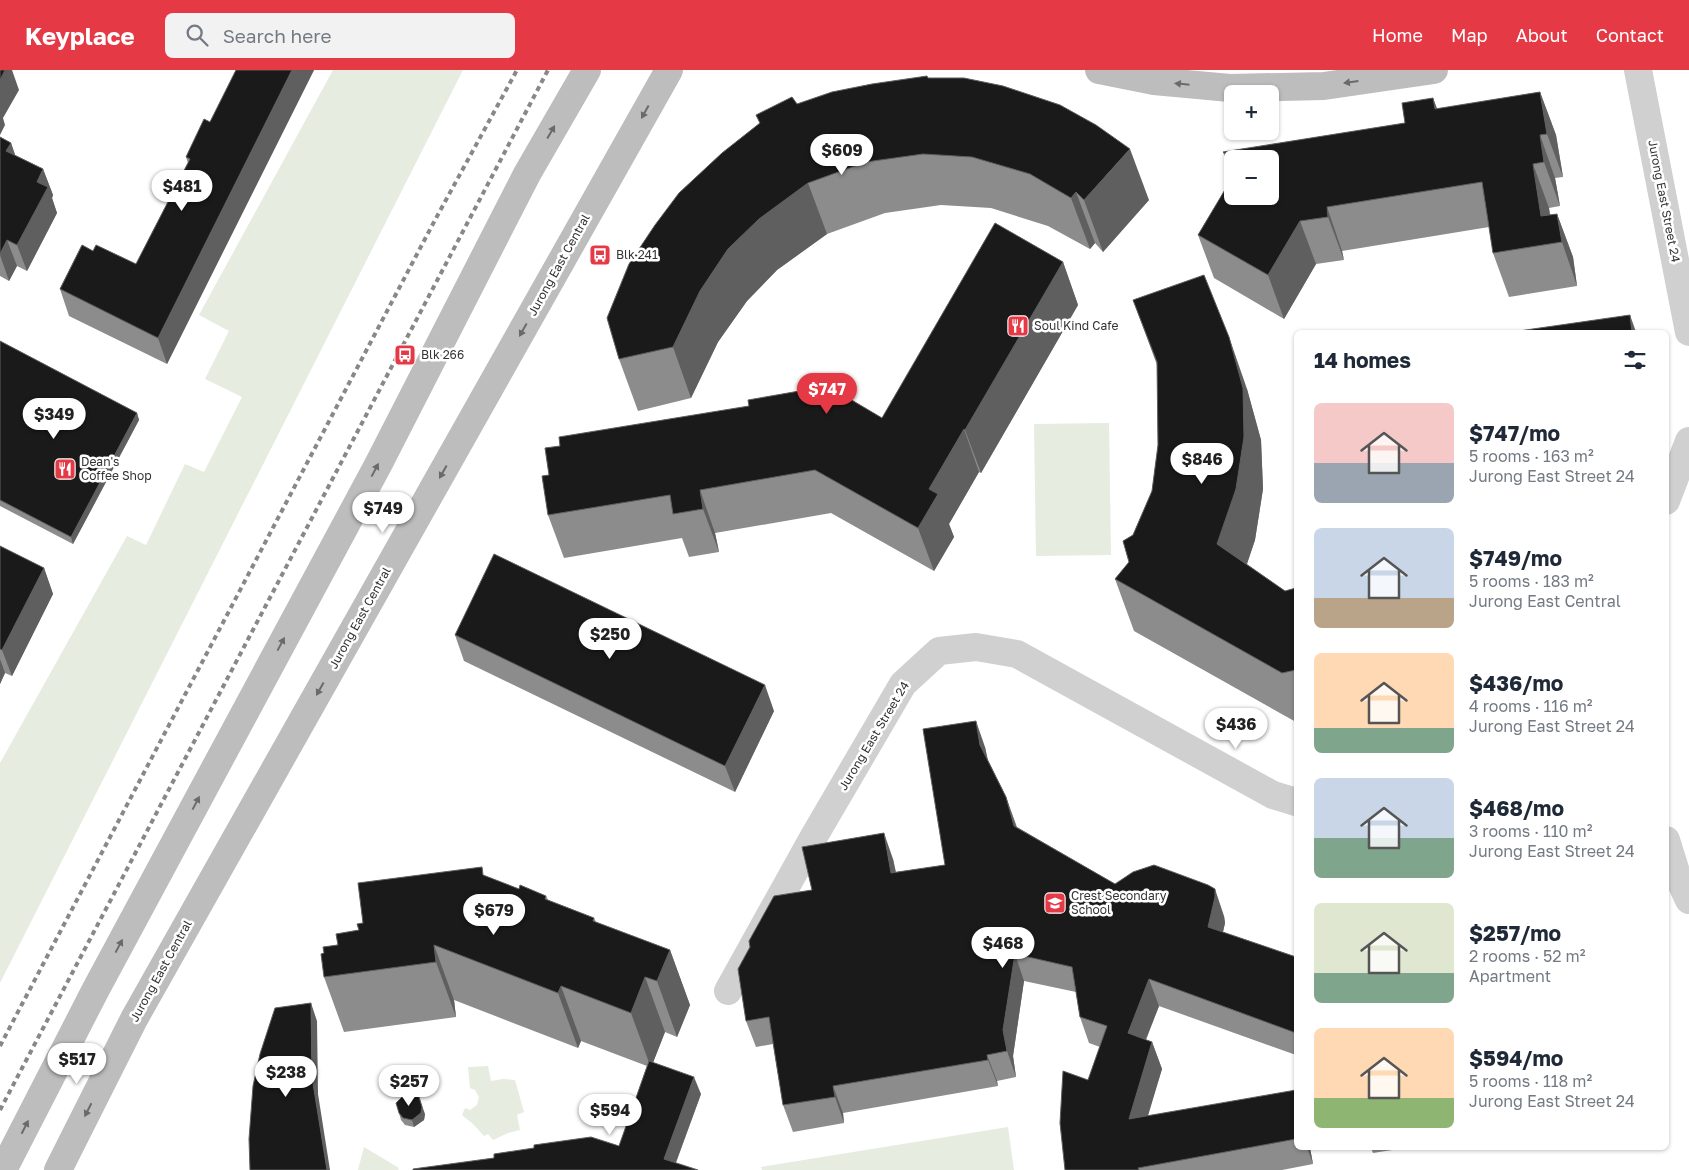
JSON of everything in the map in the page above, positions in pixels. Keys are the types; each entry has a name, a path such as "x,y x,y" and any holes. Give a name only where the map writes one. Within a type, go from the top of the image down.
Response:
{"main road":[{"path":"3,1170 96,989 378,465 527,174 586,70"},
{"name":"Jurong East Central","path":"58,1170 134,1019 670,70"},
{"path":"1099,70 1154,81 1230,88 1324,86 1434,70"}],"street":[{"name":"Jurong East Street 24","path":"1638,70 1689,332"},
{"path":"1669,492 1689,441"},
{"name":"Jurong East Street 24","path":"728,991 813,838 903,684 939,651 976,648 1016,654 1273,795 1294,801"},
{"path":"1669,850 1676,872 1689,900"}],"shaded area":[{"path":"333,70 463,70 0,983 0,763 127,536 146,545 185,464 204,472 242,397 205,379 229,331 199,315"},
{"path":"1109,423 1111,555 1036,556 1034,424"},
{"path":"488,1066 491,1081 515,1080 524,1112 517,1115 520,1130 493,1140 488,1134 484,1136 462,1115 465,1108 470,1110 477,1105 479,1097 475,1090 470,1088 468,1067"},
{"path":"1008,1127 1014,1170 762,1170 761,1167"},
{"path":"364,1147 399,1168 398,1170 358,1170"}],"building":[{"path":"0,70 5,70 0,80"},
{"path":"236,70 292,70 158,338 60,289 82,245 93,251 96,245 136,264 190,159 186,157 204,119 210,122"},
{"path":"927,76 928,78 964,78 1003,86 1060,105 1096,125 1130,149 1084,200 1076,192 1071,198 1030,174 972,157 923,154 866,162 808,183 759,219 728,249 700,291 673,347 619,359 607,318 629,264 679,193 722,153 760,123 756,115 792,97 797,104 832,92"},
{"path":"1540,92 1547,134 1540,135 1544,162 1533,164 1541,216 1557,214 1562,242 1493,253 1482,182 1327,207 1328,217 1300,221 1268,275 1198,235 1224,191 1224,205 1279,205 1279,150 1236,150 1405,123 1402,103 1433,98 1435,109"},
{"path":"0,137 11,143 6,151 43,169 37,182 48,187 17,245 7,240 0,254"},
{"path":"995,223 1063,262 929,489 938,494 918,528 815,470 700,490 703,509 673,514 670,495 548,515 542,476 549,475 545,448 560,446 559,437 749,406 748,400 828,386 882,418"},
{"path":"1204,275 1229,337 1243,388 1244,437 1236,489 1217,544 1285,591 1294,589 1294,670 1282,673 1115,579 1129,562 1123,541 1133,535 1152,491 1158,445 1157,362 1133,300"},
{"path":"1630,315 1632,330 1526,330"},
{"path":"0,341 137,413 71,537 0,500"},
{"path":"0,546 44,568 2,650 0,649"},
{"path":"494,554 765,685 725,766 455,635"},
{"path":"976,721 980,745 1006,797 1014,826 1115,884 1133,872 1154,865 1208,885 1215,889 1215,897 1208,927 1294,956 1294,1032 1149,979 1128,1033 1152,1042 1129,1119 1294,1090 1294,1139 1138,1168 1139,1170 1065,1170 1060,1123 1063,1071 1088,1080 1107,1026 1080,1017 1072,967 1015,954 1003,1030 1007,1051 987,1055 988,1060 833,1086 835,1097 783,1105 769,1017 746,1021 738,969 750,947 749,941 774,896 812,890 802,847 884,833 891,873 945,865 923,729"},
{"path":"482,867 483,875 519,889 520,885 546,896 545,899 594,918 593,921 670,950 657,981 645,977 631,1013 561,986 558,993 434,945 436,962 324,977 321,954 324,953 323,947 338,945 336,934 359,930 357,924 363,923 358,883"},
{"path":"311,1003 312,1077 327,1170 250,1170 249,1139 253,1086 260,1054 275,1008"},
{"path":"649,1061 694,1077 664,1159 698,1170 413,1170 494,1158 494,1154 534,1148 534,1145 591,1137 619,1146"},
{"path":"413,1094 419,1097 422,1107 421,1113 412,1120 403,1118 399,1113 396,1103 404,1095"}],"railway":[{"path":"0,1046 435,220 517,70"},
{"path":"0,1110 548,70"}],"place":[{"name":"Blk 241","path":"600,255"},
{"name":"Soul Kind Cafe","path":"1018,326"},
{"name":"Blk 266","path":"405,355"},
{"name":"Dean's Coffee Shop","path":"65,469"},
{"name":"Crest Secondary School","path":"1055,903"}]}
